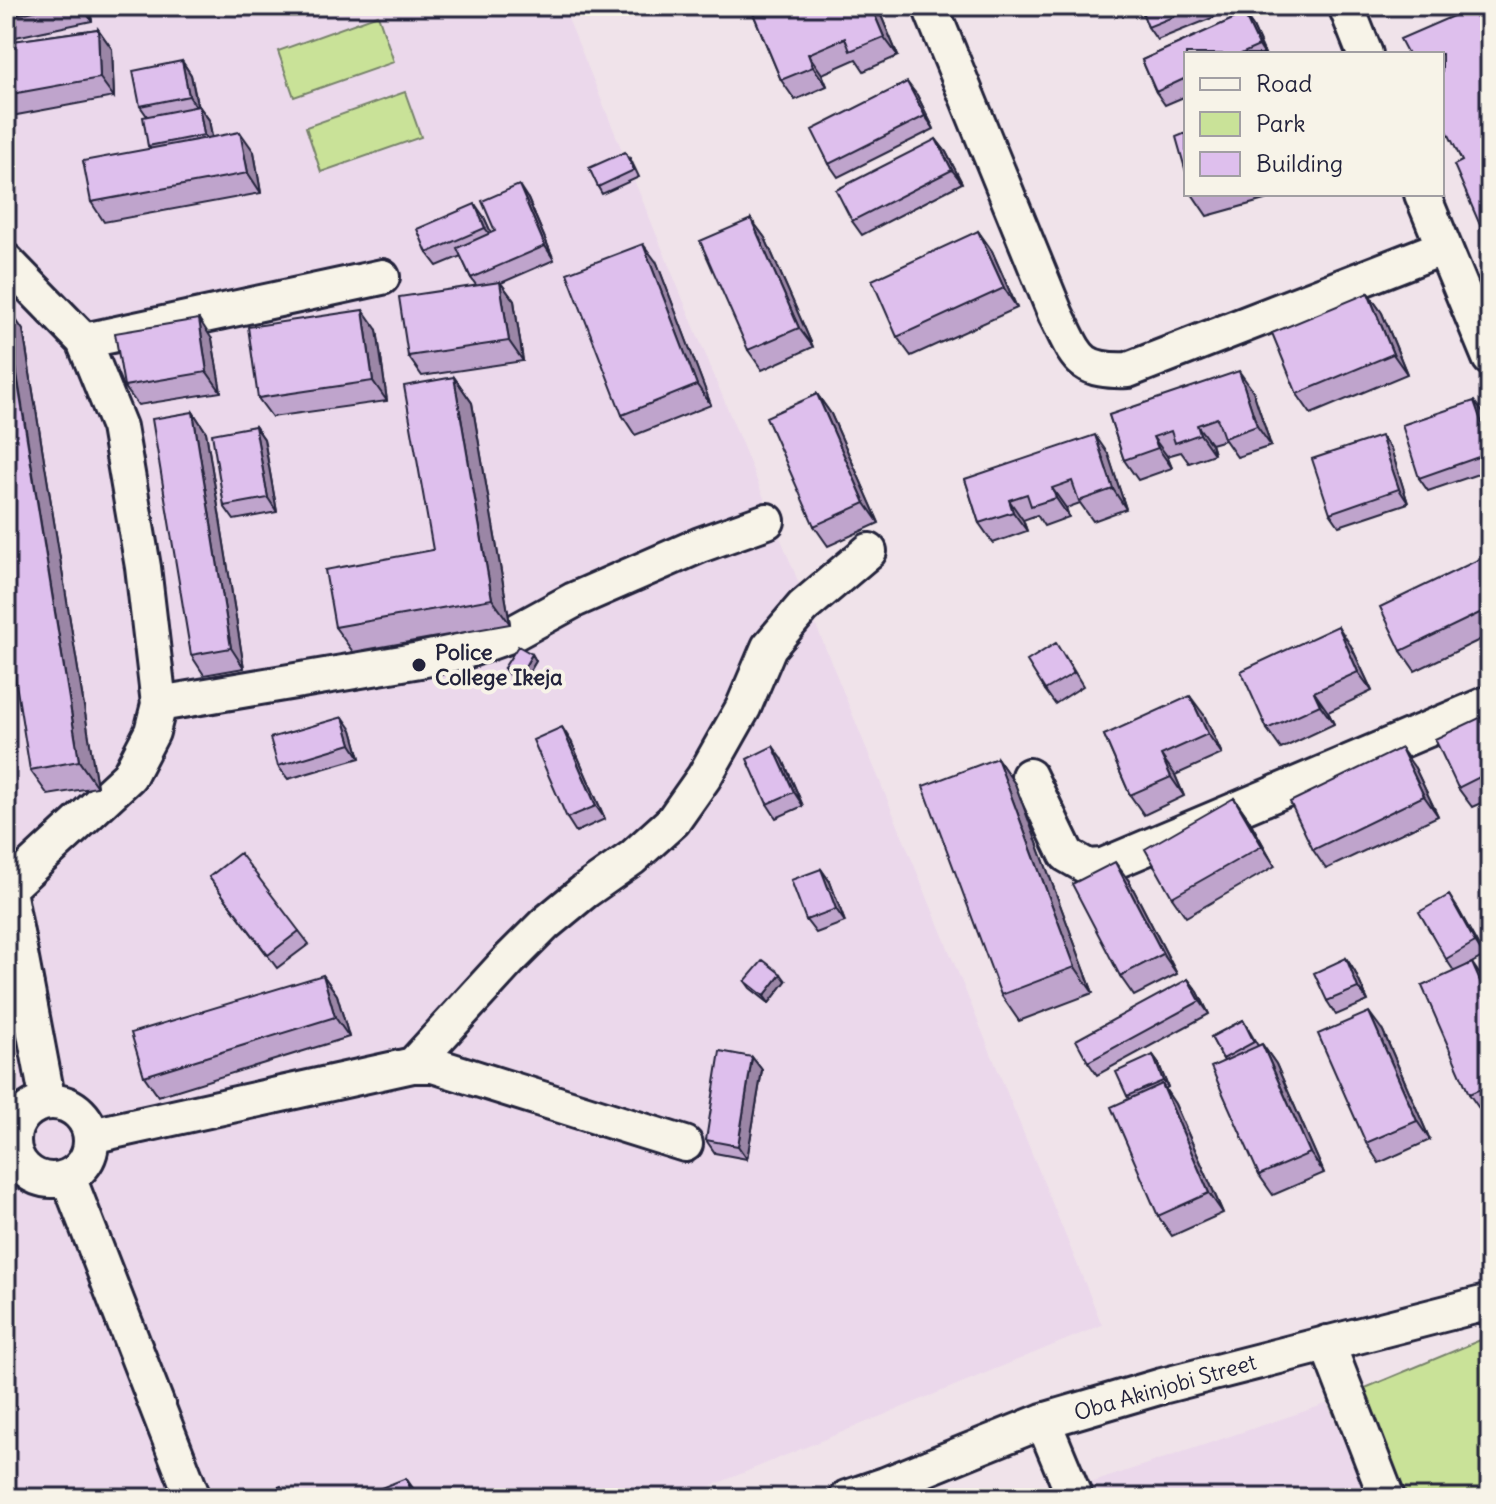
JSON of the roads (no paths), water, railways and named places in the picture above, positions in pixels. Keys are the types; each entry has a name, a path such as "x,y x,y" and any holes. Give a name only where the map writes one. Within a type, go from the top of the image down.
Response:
{"street":[{"path":"930,6 1056,315 1079,359 1104,370 1128,370 1444,247"},
{"path":"1346,6 1364,52"},
{"path":"1423,196 1490,358"},
{"path":"6,261 84,341 119,427 143,567 159,704 152,732 129,776 7,884 48,1102"},
{"path":"84,341 382,277"},
{"path":"159,704 468,650 510,635 574,600 700,545 767,521"},
{"path":"413,1065 545,924 632,858 673,821 704,777 743,708 769,647 803,607 869,551"},
{"path":"1029,776 1067,855 1088,867 1103,866 1490,703"},
{"path":"91,1136 413,1065 433,1065 685,1144"},
{"path":"48,1102 60,1102 81,1114 91,1136 91,1149 79,1170 57,1180 33,1175 10,1146 18,1121 36,1105 48,1102"},
{"path":"68,1177 193,1498"},
{"name":"Oba Akinjobi Street","path":"847,1498 1043,1421 1162,1386 1490,1302"},
{"path":"1327,1343 1387,1498"},
{"path":"1043,1421 1075,1498"}],"place":[{"name":"Police College Ikeja","path":"419,665"}]}
